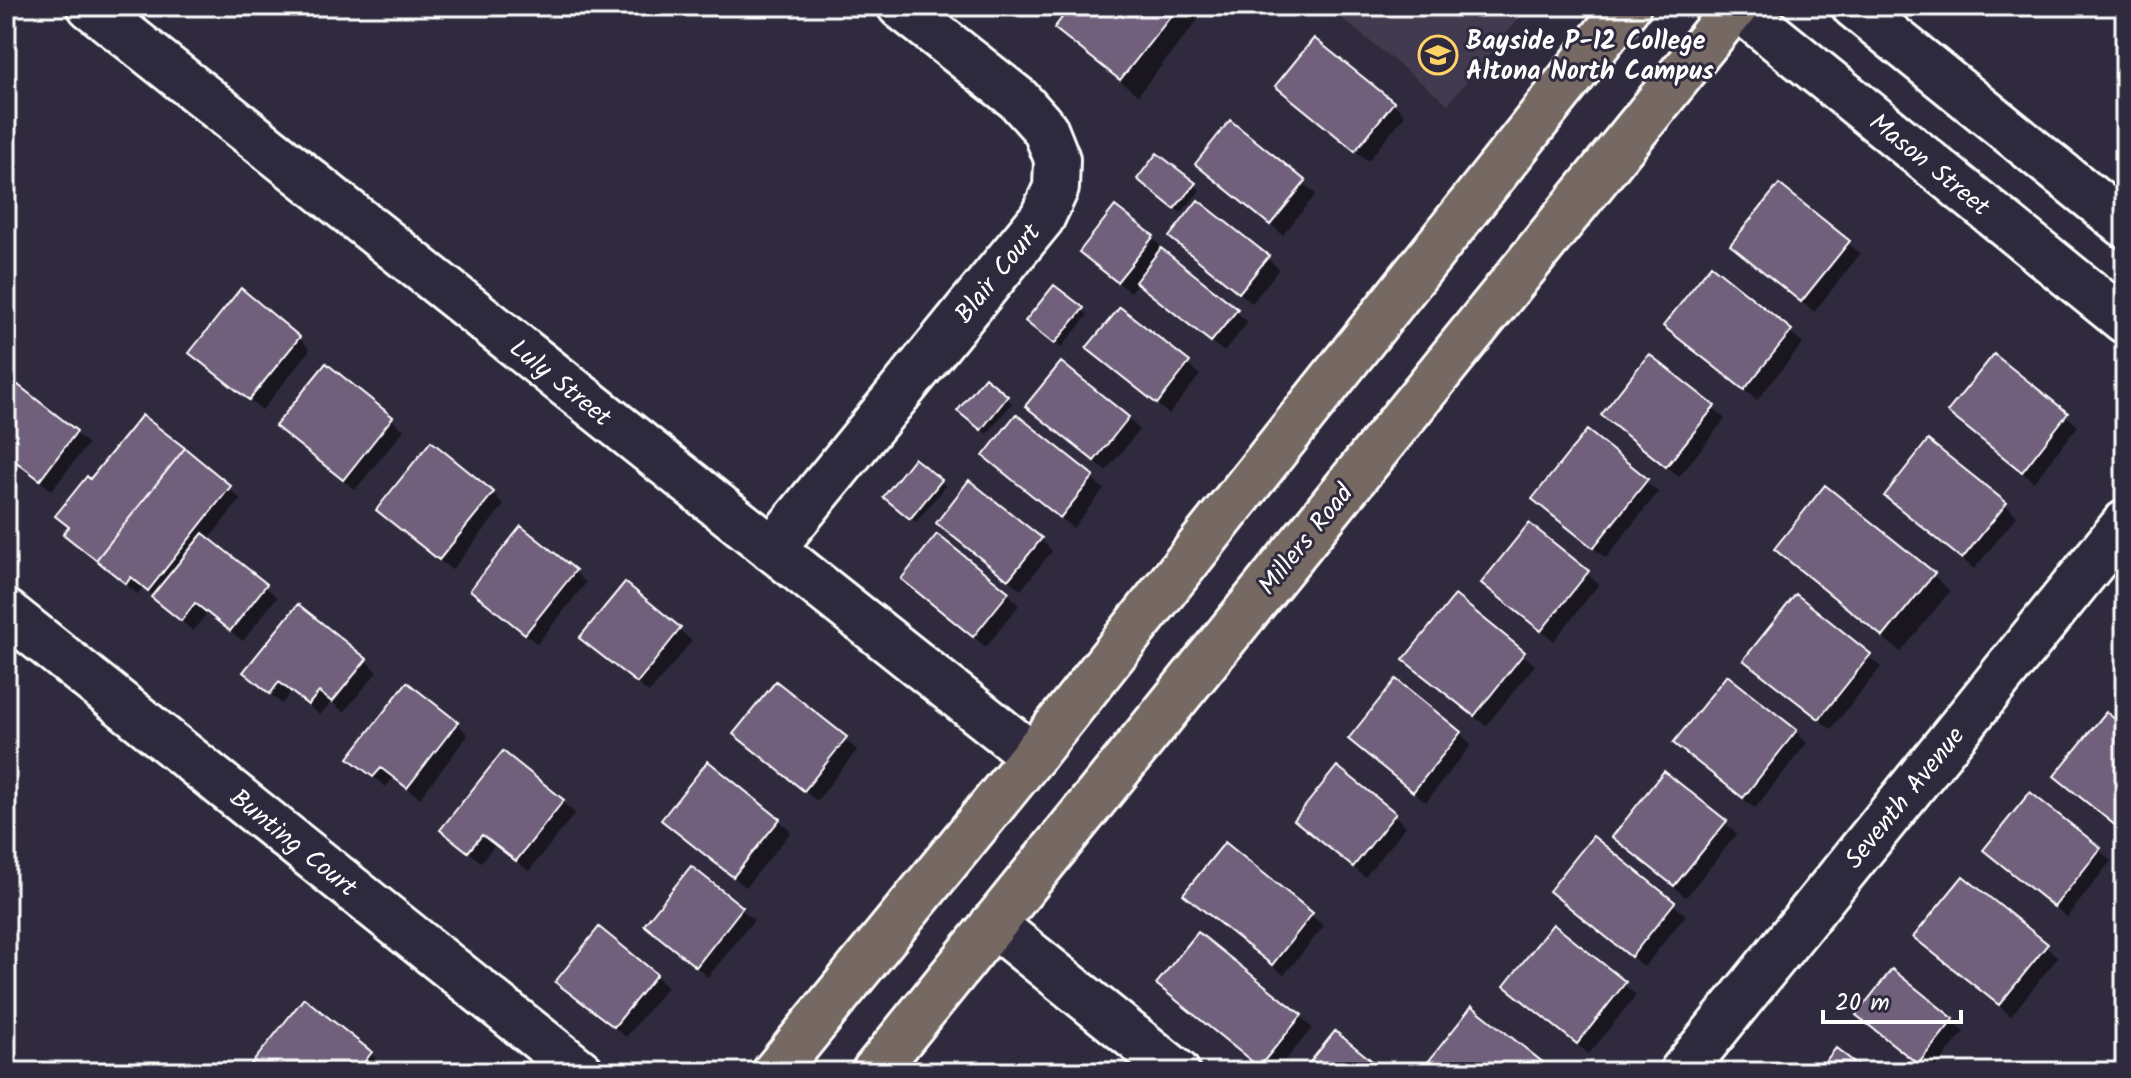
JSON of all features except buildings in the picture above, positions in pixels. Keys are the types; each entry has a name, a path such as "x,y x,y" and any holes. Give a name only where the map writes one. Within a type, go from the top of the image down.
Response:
{"main road":[{"path":"775,1072 1033,756 1628,6"},
{"name":"Millers Road","path":"874,1072 1736,6"}],"street":[{"name":"Luly Street","path":"90,6 1033,756"},
{"name":"Blair Court","path":"772,549 1042,218 1056,188 1057,159 1045,129 1018,99 900,6"},
{"name":"Mason Street","path":"1736,6 2125,321"},
{"path":"1854,6 2125,225"},
{"name":"Seventh Avenue","path":"1682,1072 2125,523"},
{"name":"Bunting Court","path":"6,612 581,1072"},
{"path":"993,924 1177,1072"}],"shaded area":[{"name":"Bayside P-12 College Altona North Campus","path":"1326,6 1529,6 1448,104"}],"place":[{"name":"Bayside P-12 College Altona North Campus","path":"1438,55"}]}
